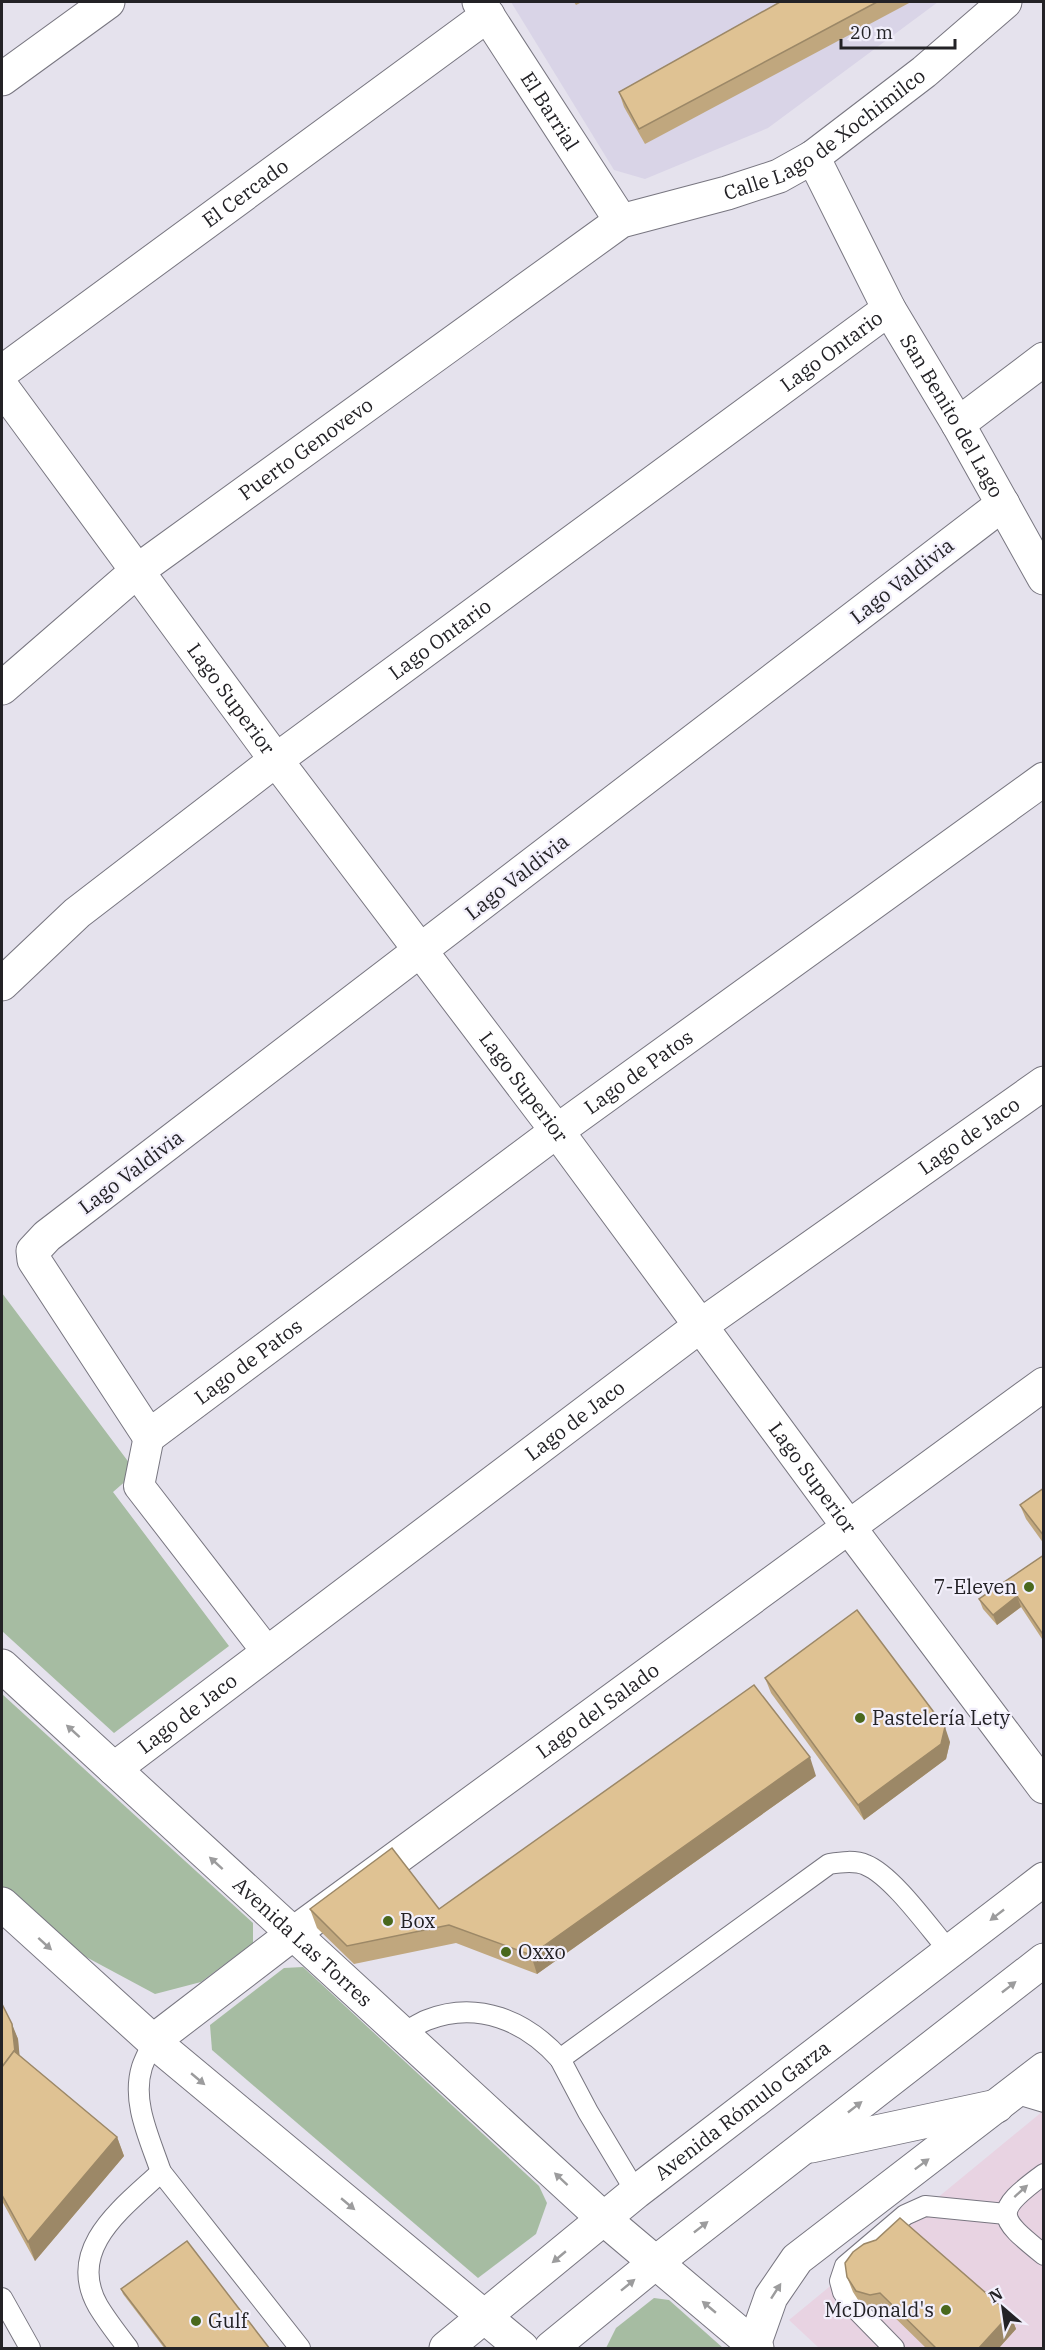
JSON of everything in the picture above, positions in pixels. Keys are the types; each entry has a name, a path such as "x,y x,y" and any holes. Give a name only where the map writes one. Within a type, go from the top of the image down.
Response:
{"street":[{"path":"2,79 108,2"},
{"name":"Calle Lago de Xochimilco","path":"621,221 728,193 769,179 813,157 924,72 1005,2"},
{"name":"El Barrial","path":"483,8 621,221"},
{"name":"El Cercado","path":"2,372 483,8"},
{"name":"San Benito del Lago","path":"813,157 889,309 958,424 1044,578"},
{"name":"Puerto Genovevo","path":"2,688 137,571 621,221"},
{"name":"Lago Ontario","path":"2,984 76,913 276,760 889,309"},
{"path":"958,424 1044,359"},
{"name":"Lago Superior","path":"2,387 276,760 422,950 1044,1787"},
{"name":"Lago Valdivia","path":"150,1436 39,1270 33,1251 47,1236 1003,504"},
{"name":"Lago de Patos","path":"150,1436 557,1131 1044,779"},
{"name":"Lago de Jaco","path":"114,1769 700,1326 1044,1083"},
{"name":"Lago del Salado","path":"153,2041 294,1933 1044,1384"},
{"path":"150,1436 139,1485 268,1653"},
{"name":"Avenida Las Torres","path":"2,1666 604,2219 755,2347"},
{"name":"Avenida Rómulo Garza","path":"446,2349 636,2192 1044,1879"},
{"path":"2,1904 153,2041 522,2349"},
{"path":"551,2349 655,2263 1044,1960"},
{"path":"755,2347 771,2297 797,2259 1018,2100 1044,2069"},
{"path":"803,2148 1018,2100"}],"lane":[{"path":"560,2059 829,1864 845,1862 865,1864 878,1872 896,1889 950,1952"},
{"path":"403,2033 427,2020 451,2014 476,2013 502,2017 543,2040 560,2059 588,2112 636,2192"},
{"path":"153,2041 142,2068 139,2088 142,2118 161,2172 300,2349"},
{"path":"128,2349 97,2305 89,2280 91,2259 94,2243 105,2225 161,2172"},
{"path":"1044,2174 1017,2193 1009,2204 1006,2214 1010,2227 1044,2255"},
{"path":"894,2349 852,2305 843,2292 840,2281 845,2266 905,2215 924,2206 1006,2214"},
{"path":"2,2298 30,2349"}],"shaded area":[{"path":"511,2 938,2 768,128 645,179 614,170"},
{"path":"1043,2111 1043,2348 819,2348 789,2320"}],"green space":[{"path":"2,1293 136,1472 113,1492 229,1646 114,1733 2,1631"},
{"path":"2,1694 253,1923 253,1943 201,1982 155,1994 60,1943 2,1887"},
{"path":"303,1967 539,2186 547,2203 536,2234 478,2278 212,2050 210,2025 284,1968"},
{"path":"654,2298 669,2300 723,2348 606,2348 616,2328"}],"building":[{"path":"780,2 877,2 639,129 619,92"},
{"path":"1044,1488 1044,1536 1020,1505"},
{"name":"7-Eleven","path":"1044,1555 1044,1636 1017,1596 993,1615 979,1599"},
{"name":"Pastelería Lety","path":"857,1610 945,1727 941,1744 858,1805 765,1678"},
{"path":"754,1685 810,1757 531,1955 449,1925 347,1946 310,1909 392,1848 439,1909"},
{"path":"2,2004 12,2024 15,2052 2,2067"},
{"path":"14,2051 117,2137 28,2242 2,2195 2,2067"},
{"path":"900,2218 1010,2314 978,2349 937,2349 880,2293 870,2295 856,2291 847,2277 845,2263 853,2252 864,2244 876,2240"},
{"name":"Gulf","path":"187,2241 270,2349 167,2349 121,2289"}],"place":[{"name":"7-Eleven","path":"1029,1587"},
{"name":"Pastelería Lety","path":"860,1718"},
{"name":"Box","path":"388,1921"},
{"name":"Oxxo","path":"506,1952"},
{"name":"McDonald's","path":"946,2310"},
{"name":"Gulf","path":"196,2321"}]}
